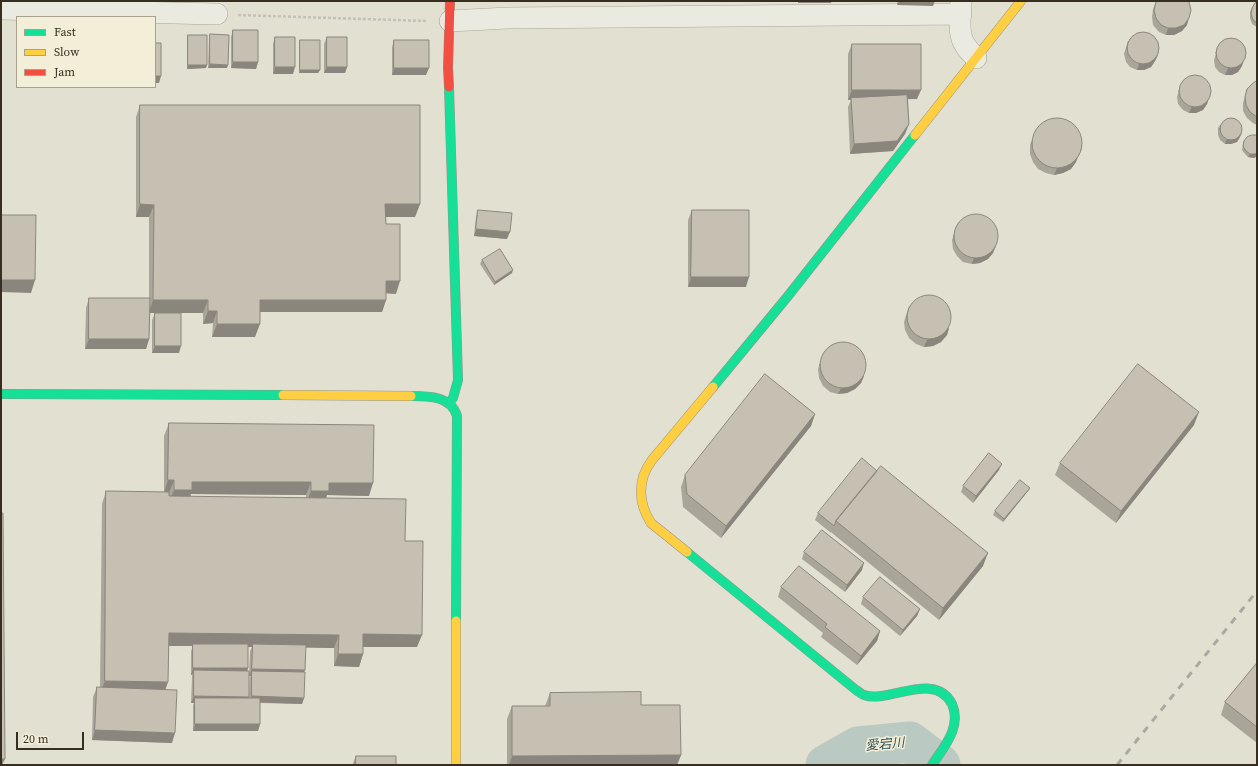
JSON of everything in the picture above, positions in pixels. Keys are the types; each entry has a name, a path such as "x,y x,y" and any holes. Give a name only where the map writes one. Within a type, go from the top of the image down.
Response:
{"street":[{"path":"932,765 948,740 954,722 952,705 948,698 932,689 872,696 864,695 856,690 651,523 643,507 640,485 645,471 654,457 788,296 1021,1"},
{"path":"449,403 453,398 458,380 448,68 450,11 508,18 961,8 962,36 965,44 976,58"},
{"path":"1,9 218,14"},
{"path":"1,394 427,396 443,399 449,403 456,413 457,429 456,765"}],"path":[{"path":"218,14 450,11"}],"building":[{"path":"1157,1 1188,1 1191,10 1189,18 1184,25 1176,28 1168,28 1161,25 1156,18 1154,10"},
{"path":"1257,2 1257,23 1253,20 1251,14 1252,8"},
{"path":"233,30 258,30 258,62 233,62"},
{"path":"1140,32 1146,32 1156,39 1159,48 1158,54 1152,61 1146,64 1140,64 1130,57 1127,51 1127,45 1134,35"},
{"path":"210,34 229,35 228,65 210,64"},
{"path":"188,35 207,35 207,65 188,65"},
{"path":"275,37 295,37 295,67 275,67"},
{"path":"327,37 347,37 347,67 327,67"},
{"path":"1231,38 1241,43 1246,53 1241,63 1231,68 1221,63 1216,53 1221,43"},
{"path":"300,40 320,40 320,70 300,70"},
{"path":"394,40 429,40 429,68 394,68"},
{"path":"156,43 161,43 161,76 156,76"},
{"path":"852,44 921,44 921,90 852,90"},
{"path":"1195,75 1204,78 1208,82 1211,91 1208,100 1204,104 1195,107 1186,104 1182,100 1179,91 1182,82 1186,78"},
{"path":"1257,81 1257,117 1250,112 1246,105 1245,97 1247,89"},
{"path":"907,95 909,124 897,141 854,144 851,98"},
{"path":"140,105 420,105 420,204 385,204 386,224 400,224 400,281 386,281 386,300 260,300 260,324 217,324 217,311 208,311 208,300 153,300 154,205 140,204"},
{"path":"1057,118 1067,120 1075,125 1080,133 1082,143 1080,153 1075,161 1067,166 1057,168 1047,166 1039,161 1034,153 1032,143 1034,133 1039,125 1047,120"},
{"path":"1227,118 1235,118 1242,125 1242,133 1235,140 1227,140 1220,133 1220,125"},
{"path":"1257,135 1257,153 1255,154 1250,154 1243,146 1247,137"},
{"path":"478,210 512,213 510,232 476,229"},
{"path":"692,210 749,210 749,277 691,277"},
{"path":"976,214 988,218 994,224 998,236 994,248 988,254 976,258 964,254 958,248 954,236 958,224 964,218"},
{"path":"1,215 36,215 35,280 1,280"},
{"path":"500,249 513,270 495,282 482,260"},
{"path":"925,295 933,295 938,296 945,301 950,308 950,326 945,333 938,338 925,339 917,336 910,329 907,321 907,313 910,305 917,298"},
{"path":"89,298 150,298 149,339 89,339"},
{"path":"155,313 181,313 181,346 155,346"},
{"path":"843,342 856,346 862,352 866,365 862,378 856,384 843,388 830,384 824,378 820,365 824,352 830,346"},
{"path":"1138,364 1199,412 1121,511 1060,463"},
{"path":"765,374 815,414 726,526 687,494 685,475"},
{"path":"169,423 374,425 373,483 329,483 329,491 311,491 311,482 192,482 192,490 174,490 174,480 168,480"},
{"path":"989,453 1002,464 976,496 963,486"},
{"path":"862,458 877,471 836,521 834,526 818,513"},
{"path":"881,466 988,553 943,608 836,521"},
{"path":"1020,480 1030,488 1004,519 995,511"},
{"path":"106,491 169,492 169,496 406,499 405,541 423,541 422,635 363,634 363,654 338,654 339,635 169,633 168,682 105,681"},
{"path":"1,513 3,513 5,759 1,759"},
{"path":"822,530 864,563 847,585 804,552"},
{"path":"799,566 880,631 861,656 825,627 827,624 781,587"},
{"path":"880,577 920,609 903,630 863,597"},
{"path":"193,644 248,644 248,668 193,668"},
{"path":"253,644 306,645 305,670 252,669"},
{"path":"1257,663 1257,727 1225,702"},
{"path":"194,670 249,671 249,697 194,696"},
{"path":"252,671 305,672 304,698 252,696"},
{"path":"97,687 177,690 175,733 95,730"},
{"path":"641,692 641,705 680,705 681,755 512,756 512,706 550,706 550,693"},
{"path":"195,698 260,698 260,724 195,724"},
{"path":"356,756 396,756 396,765 356,765"}],"waterway":[{"name":"愛宕川","path":"826,765 858,747 910,742 940,765"}],"railway":[{"path":"1117,765 1257,591"}],"traffic: fast":[{"path":"449,87 458,380 453,398 449,403"},
{"path":"713,387 788,296 915,135"},
{"path":"1,394 283,395"},
{"path":"411,396 432,397 445,401 450,404 457,416 456,621"},
{"path":"687,552 862,694 874,697 923,689 934,690 944,694 952,704 955,712 955,721 946,744 932,765"}],"traffic: slow":[{"path":"915,135 1021,1"},
{"path":"687,552 651,523 642,500 642,483 647,468 652,460 713,387"},
{"path":"283,395 411,396"},
{"path":"456,621 456,765"}],"traffic: jam":[{"path":"449,87 448,68 450,1"}]}
